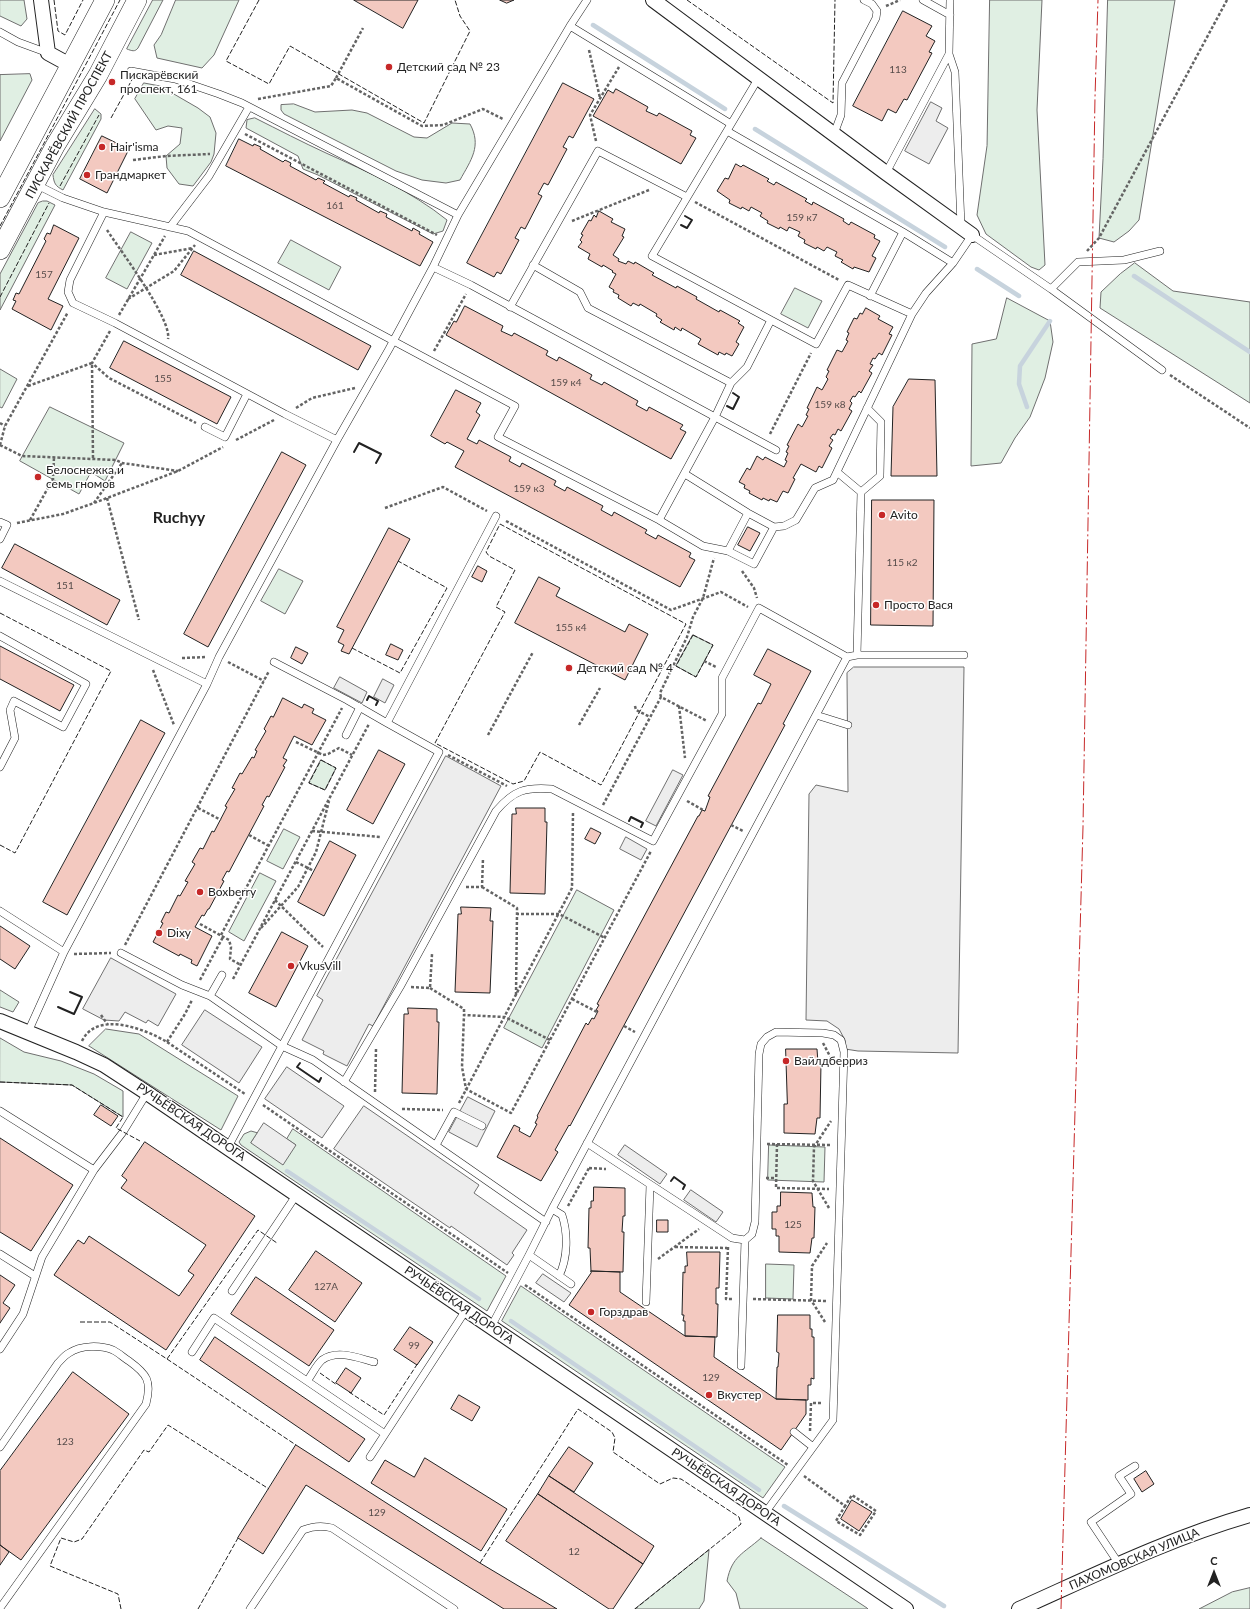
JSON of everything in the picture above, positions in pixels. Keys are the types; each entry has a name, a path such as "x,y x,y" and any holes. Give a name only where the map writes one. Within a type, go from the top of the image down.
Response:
{"main road":[{"name":"ПИСКАРЁВСКИЙ ПРОСПЕКТ","path":"0,198 104,0"},
{"name":"ПИСКАРЁВСКИЙ ПРОСПЕКТ","path":"0,250 55,146 98,75 137,0"}],"street":[{"path":"41,0 48,53 70,65"},
{"path":"653,0 886,173 972,234"},
{"name":"РУЧЬЁВСКАЯ ДОРОГА","path":"0,1020 104,1065 228,1147 906,1609"},
{"name":"ПАХОМОВСКАЯ УЛИЦА","path":"1019,1609 1180,1538 1250,1515"}],"lane":[{"path":"28,1032 64,952 207,684 219,657 433,266 458,215 570,26 587,0"},
{"path":"834,134 841,115 842,83 876,18 877,10 872,4 864,0"},
{"path":"923,0 950,15"},
{"path":"950,0 949,54 955,72 961,226"},
{"path":"570,26 731,124"},
{"path":"0,32 18,42 48,53"},
{"path":"886,173 949,54"},
{"path":"131,71 175,79 219,94 245,105 458,215"},
{"path":"758,79 652,256 816,344 848,285 912,314"},
{"path":"170,227 209,176 236,129 245,105"},
{"path":"727,131 903,232 953,264"},
{"path":"510,307 598,151 687,197"},
{"path":"35,184 63,198 104,212 188,231 515,406 498,437 659,520 703,546 728,551 754,564 774,527"},
{"path":"104,212 70,280 68,292 73,303 115,323 285,414 338,440"},
{"path":"870,296 903,232"},
{"path":"685,474 748,513 774,527 784,526 796,520 815,488 833,480 912,314 926,293 953,264 972,234 1051,289 1162,370"},
{"path":"1051,289 1078,262 1124,260 1160,251"},
{"path":"533,265 580,292 588,308 731,383"},
{"path":"433,266 471,285 776,450"},
{"path":"659,520 715,417 731,383 747,367 771,320"},
{"path":"205,427 225,437 247,394"},
{"path":"857,655 861,492 880,476 881,422 867,408"},
{"path":"837,472 861,492"},
{"path":"728,551 748,513"},
{"path":"387,723 496,516"},
{"path":"0,539 3,523"},
{"path":"0,580 207,684"},
{"path":"344,1082 433,929 496,811 505,800 518,792 534,788 552,789 600,812 653,841 722,714 722,678 759,608 847,657 857,655 964,655"},
{"path":"0,636 86,684 63,727 14,701 10,710 15,738 0,767"},
{"path":"491,1327 587,1143 847,657"},
{"path":"228,1147 439,752 360,707 274,662"},
{"path":"346,735 360,707"},
{"path":"816,715 848,725"},
{"path":"0,911 64,952"},
{"path":"120,954 182,986 210,996 282,1046 313,1060 546,1222"},
{"path":"210,996 222,975"},
{"path":"741,1366 745,1240 752,1234 755,1222 759,1054 761,1044 767,1036 776,1032 816,1032 834,1035 841,1040 844,1052 833,1420 811,1445 765,1514"},
{"path":"0,1349 23,1314 42,1257 94,1170 123,1132 147,1093"},
{"path":"0,1111 94,1170"},
{"path":"436,1146 454,1112 482,1126"},
{"path":"587,1143 732,1238 745,1240"},
{"path":"646,1302 650,1185"},
{"path":"232,1291 296,1194"},
{"path":"552,1209 562,1215 565,1226 564,1261 559,1276"},
{"path":"0,1254 35,1276"},
{"path":"529,1256 571,1284"},
{"path":"370,1457 466,1310"},
{"path":"192,1352 214,1318 385,1434"},
{"path":"0,1447 58,1363 69,1352 92,1347 114,1350 142,1370 148,1381 149,1392 146,1404 0,1608"},
{"path":"307,1381 321,1361 331,1356 347,1354 374,1362"},
{"path":"794,1432 811,1445"},
{"path":"1119,1564 1091,1522 1131,1494 1118,1476 1134,1466"},
{"path":"250,1609 303,1530 311,1526 323,1525 332,1528 454,1609"}],"path":[{"path":"877,10 900,0"},
{"path":"1078,262 1099,238 1227,0"},
{"path":"245,105 250,100 331,86 363,28"},
{"path":"586,36 600,99"},
{"path":"598,151 590,115 624,60"},
{"path":"336,78 422,126 443,125 483,109 512,124"},
{"path":"236,129 446,240"},
{"path":"133,160 166,156 222,154"},
{"path":"554,228 662,184"},
{"path":"687,197 848,285"},
{"path":"100,220 153,297 169,331 169,337 165,350"},
{"path":"93,459 92,363 170,227"},
{"path":"128,300 174,271 201,238"},
{"path":"153,255 193,248"},
{"path":"429,360 471,285"},
{"path":"73,303 5,426 0,445 22,456 116,460 122,463 178,471"},
{"path":"764,444 816,344"},
{"path":"28,386 92,363"},
{"path":"92,363 108,378 205,427"},
{"path":"1162,370 1250,428"},
{"path":"232,443 312,398 369,384"},
{"path":"0,423 5,426"},
{"path":"3,523 30,521 63,514 178,471 225,446"},
{"path":"30,521 53,479 54,457"},
{"path":"94,503 122,463"},
{"path":"385,508 443,488 671,610 721,592 751,608 759,608 754,588 728,551"},
{"path":"107,498 139,620"},
{"path":"600,812 661,697 660,693 687,637 693,618 703,598 717,549"},
{"path":"488,735 533,652"},
{"path":"147,654 178,738"},
{"path":"157,659 219,657 264,682"},
{"path":"64,952 75,954 120,954 274,662"},
{"path":"579,725 600,688"},
{"path":"661,697 715,726"},
{"path":"167,1042 185,1014 201,977 222,936 347,700"},
{"path":"635,706 636,710 650,717"},
{"path":"679,706 687,779"},
{"path":"220,1003 374,715"},
{"path":"296,742 318,754 328,754 339,748 352,755"},
{"path":"439,752 447,754 518,792"},
{"path":"677,796 705,811"},
{"path":"258,931 298,887 316,852 330,797"},
{"path":"382,1108 447,1110 454,1112 572,888 574,800"},
{"path":"198,808 221,820"},
{"path":"312,831 393,837"},
{"path":"249,835 269,846"},
{"path":"466,1089 511,1113 652,850 653,841"},
{"path":"296,862 314,872"},
{"path":"482,887 517,908 516,996"},
{"path":"275,900 331,954"},
{"path":"517,914 559,914 605,938"},
{"path":"200,924 229,940 231,947 230,959 241,965"},
{"path":"430,988 433,929"},
{"path":"400,987 430,988 464,1009 462,1067 466,1089"},
{"path":"572,999 597,1012"},
{"path":"101,1015 108,1025"},
{"path":"464,1015 505,1017 550,1040"},
{"path":"375,1104 377,1026"},
{"path":"816,1032 843,1077"},
{"path":"812,1300 812,1266 839,1226 812,1181 814,1145 842,1104"},
{"path":"757,1144 841,1146"},
{"path":"777,1144 776,1188 840,1190"},
{"path":"574,1168 627,1169"},
{"path":"562,1215 589,1168"},
{"path":"768,1178 776,1178"},
{"path":"648,1267 708,1222"},
{"path":"732,1238 728,1248 726,1299 837,1302"},
{"path":"675,1247 728,1248"},
{"path":"811,1445 811,1403 834,1403"}],"green space":[{"path":"0,0 24,0 27,19 21,26 0,16"},
{"path":"153,0 163,0 138,48 133,51 127,49"},
{"path":"176,0 239,0 214,55 202,68 157,58 154,45 161,35"},
{"path":"990,0 1042,0 1037,110 1045,265 1039,270 1031,267 986,234 977,215 987,146"},
{"path":"1108,0 1175,0 1139,220 1129,231 1114,242 1099,238"},
{"path":"30,74 32,80 0,141 0,75"},
{"path":"144,83 160,86 198,108 210,117 216,133 214,154 211,162 193,186 179,184 167,168 166,156 180,144 182,128 168,126 156,130 135,99"},
{"path":"294,104 315,112 352,110 367,113 414,137 427,138 452,123 470,124 475,139 474,153 460,180 446,183 422,180 396,171 284,114 281,110 281,105"},
{"path":"95,109 101,114 101,119 63,190 55,184 53,175"},
{"path":"255,118 308,145 373,175 419,200 447,220 443,231 433,234 318,175 303,169 298,156 246,128 247,120"},
{"path":"47,201 55,205 0,310 0,274 38,203"},
{"path":"131,232 152,243 127,289 106,278"},
{"path":"291,240 341,267 329,290 278,263"},
{"path":"1135,263 1173,291 1250,302 1250,403 1100,308 1101,292 1120,274"},
{"path":"795,288 822,301 808,328 781,314"},
{"path":"1007,298 1050,321 1053,342 1045,378 1030,417 1015,438 1001,463 971,466 972,344 996,339"},
{"path":"0,369 17,379 2,408 0,407"},
{"path":"50,407 124,443 105,481 91,472 79,494 20,461"},
{"path":"279,569 303,581 285,614 261,601"},
{"path":"693,635 713,645 696,677 676,666"},
{"path":"321,760 336,768 325,790 309,783"},
{"path":"284,829 300,837 283,869 267,861"},
{"path":"260,873 276,881 244,941 229,932"},
{"path":"577,890 614,910 542,1048 504,1028"},
{"path":"0,990 19,1002 13,1012 0,1007"},
{"path":"106,1029 139,1034 238,1096 221,1130 89,1046"},
{"path":"0,1038 24,1052 61,1061 94,1074 123,1091 123,1117 72,1085 0,1082"},
{"path":"293,1129 506,1276 487,1311 241,1145 239,1142 244,1134 251,1131 258,1133 251,1143 296,1145 287,1139"},
{"path":"769,1145 825,1147 824,1182 768,1180"},
{"path":"766,1264 794,1265 793,1299 766,1298"},
{"path":"521,1286 785,1467 763,1498 502,1321"},
{"path":"761,1538 868,1609 740,1609 736,1593 727,1581 729,1573 739,1556"},
{"path":"709,1550 704,1601 699,1609 635,1609"},
{"path":"1250,1588 1250,1609 1199,1609 1232,1592"}],"shaded area":[{"path":"931,102 942,108 936,121 948,128 929,164 905,151"},
{"path":"854,667 964,667 958,1053 858,1051 845,1049 845,1040 839,1029 827,1021 806,1020 809,794 816,785 848,792 847,673"},
{"path":"340,677 367,692 362,703 334,688"},
{"path":"383,679 394,685 385,703 374,697"},
{"path":"446,756 501,786 373,1026 369,1024 347,1066 323,1054 324,1051 302,1040 323,1000 317,996"},
{"path":"673,770 683,775 656,826 646,821"},
{"path":"626,837 647,849 641,860 620,849"},
{"path":"111,958 176,994 158,1026 148,1020 146,1023 125,1012 119,1021 104,1020 83,1009"},
{"path":"205,1010 262,1047 239,1083 182,1045"},
{"path":"287,1067 344,1106 322,1138 265,1099"},
{"path":"468,1097 495,1111 477,1147 449,1132"},
{"path":"364,1106 479,1185 474,1193 527,1230 512,1253 514,1255 507,1265 451,1226 450,1228 334,1149"},
{"path":"264,1123 296,1145 283,1165 251,1143"},
{"path":"625,1145 667,1174 660,1184 618,1155"},
{"path":"691,1190 723,1212 716,1222 684,1200"},
{"path":"543,1274 571,1293 564,1302 536,1283"}],"building":[{"path":"354,0 418,0 403,28"},
{"path":"500,0 514,0 507,3"},
{"path":"903,11 932,26 926,36 935,41 929,52 932,53 907,100 904,99 896,113 888,109 882,121 853,106"},
{"path":"563,83 594,99 573,138 569,136 563,147 567,149 548,185 544,183 538,194 542,196 525,229 521,227 515,238 519,240 501,274 497,272 494,277 467,263"},
{"path":"616,89 648,107 646,111 657,116 659,113 692,131 690,135 696,138 681,164 593,116 608,90 613,93"},
{"path":"102,136 129,149 107,193 80,179"},
{"path":"239,139 253,146 254,144 261,147 260,149 283,162 285,160 291,163 290,166 316,180 318,178 325,181 323,183 349,197 350,195 357,198 356,200 379,213 380,211 387,214 386,217 412,231 413,228 420,232 419,234 433,242 420,266 226,166"},
{"path":"736,164 741,167 743,165 769,179 767,181 774,185 776,182 807,199 805,201 812,205 813,202 844,219 843,221 849,225 851,222 875,235 874,238 880,241 872,256 876,258 869,272 854,267 853,269 841,262 843,260 835,256 837,252 827,247 824,251 804,243 805,240 798,236 800,232 789,227 787,231 780,227 779,229 767,223 768,221 760,216 762,213 751,207 749,211 729,203 730,200 717,191 725,178 728,179"},
{"path":"599,211 613,219 611,222 625,229 622,236 624,237 613,255 619,259 618,261 626,264 628,261 634,264 635,262 654,273 652,275 676,288 677,286 719,312 720,310 740,321 738,323 744,327 736,342 739,344 732,356 719,352 718,355 698,344 701,339 682,328 681,331 675,327 674,330 660,322 662,320 656,316 657,314 640,304 639,306 633,303 631,306 618,298 619,295 613,292 614,290 609,287 616,274 603,265 602,267 588,259 590,254 578,247 582,242 580,240 583,235 581,234 589,220 591,221 594,215 596,217"},
{"path":"54,225 79,238 48,299 63,306 51,330 12,309 16,301 13,300 16,293 19,294 46,241 44,239 47,233 50,234"},
{"path":"194,251 371,346 358,370 181,275"},
{"path":"465,306 503,326 501,331 512,336 514,333 548,351 546,355 557,361 559,357 592,375 590,379 602,385 604,382 638,401 636,405 647,411 649,407 683,425 680,429 686,432 671,459 446,335 454,321 456,322"},
{"path":"866,308 880,316 878,319 893,327 889,334 892,335 882,355 879,353 875,359 873,358 870,364 873,365 869,371 872,373 861,393 859,391 850,401 852,403 849,409 852,411 841,431 838,429 835,435 833,434 830,438 833,440 829,446 832,448 822,468 819,466 816,472 801,464 793,478 795,479 788,493 783,491 777,502 770,499 769,501 763,498 762,500 749,493 750,491 744,488 745,485 739,482 747,468 750,470 757,456 763,460 765,457 784,467 787,461 785,460 788,453 786,452 789,446 787,445 798,424 802,427 808,416 806,415 809,409 807,408 817,387 822,390 828,379 826,377 829,371 827,370 837,350 842,352 848,341 846,340 849,333 847,332 854,318 857,319 860,313 862,314"},
{"path":"124,341 231,397 217,424 110,368"},
{"path":"909,379 935,380 937,476 891,476 893,407"},
{"path":"456,390 481,403 476,412 480,415 467,439 477,444 479,440 511,457 509,461 520,467 522,463 556,481 554,485 565,491 567,487 603,506 601,510 612,516 614,512 647,530 645,533 656,539 658,535 691,553 689,557 695,560 680,587 455,467 464,451 447,442 445,444 431,436"},
{"path":"282,452 306,465 208,647 184,634"},
{"path":"872,500 934,500 933,626 871,625"},
{"path":"748,527 760,533 750,551 738,545"},
{"path":"389,528 410,539 349,654 341,651 344,645 338,642 344,630 337,627"},
{"path":"15,544 120,600 107,625 2,568"},
{"path":"478,566 487,571 482,582 472,577"},
{"path":"539,577 560,588 556,596 625,632 629,624 648,634 625,680 515,623"},
{"path":"391,644 403,650 398,660 386,655"},
{"path":"0,646 74,685 60,711 0,679"},
{"path":"296,647 308,653 302,664 291,658"},
{"path":"768,649 811,671 783,724 785,725 570,1126 569,1125 555,1150 558,1152 541,1181 497,1157 514,1125 520,1128 519,1131 530,1137 537,1124 535,1123 538,1117 537,1116 586,1023 588,1025 592,1018 594,1019 598,1011 596,1010 599,1005 597,1004 698,816 702,810 705,811 710,797 708,796 758,703 761,704 771,684 754,675"},
{"path":"283,698 302,708 304,704 314,709 312,713 326,720 312,745 294,736 283,758 287,760 283,766 285,767 269,797 267,796 262,805 264,806 229,872 227,871 222,880 224,881 209,909 204,916 202,915 195,927 212,936 197,966 191,963 192,960 180,954 179,956 153,942 163,923 161,922 166,912 169,913 178,895 180,896 188,882 185,881 195,864 192,862 200,848 203,849 212,831 214,832 227,807 225,806 235,789 232,788 240,773 242,774 252,757 254,758 257,751 255,750 266,731 264,729 271,716 273,717"},
{"path":"141,720 165,733 67,915 43,902"},
{"path":"379,750 405,764 373,824 347,810"},
{"path":"516,808 545,808 545,822 547,822 545,894 510,893 512,814 516,814"},
{"path":"591,828 601,833 595,844 585,839"},
{"path":"330,841 356,855 324,916 298,902"},
{"path":"461,907 491,908 490,921 493,921 490,993 455,992 458,914 461,914"},
{"path":"0,926 30,946 15,969 0,959"},
{"path":"282,932 308,946 276,1007 249,993"},
{"path":"408,1008 437,1009 437,1022 439,1022 437,1094 402,1093 404,1014 408,1014"},
{"path":"786,1049 817,1049 818,1063 821,1063 820,1118 817,1118 815,1134 784,1133 784,1104 787,1104"},
{"path":"101,1105 118,1116 111,1126 94,1115"},
{"path":"0,1138 73,1185 31,1251 0,1232"},
{"path":"145,1142 255,1216 166,1350 54,1275 78,1240 84,1244 89,1236 179,1296 194,1275 188,1271 206,1245 121,1188 127,1180 122,1176"},
{"path":"594,1187 625,1188 625,1216 623,1216 622,1232 624,1232 623,1272 591,1271 590,1248 588,1248 589,1208 591,1208 591,1201 593,1201"},
{"path":"781,1192 812,1193 813,1207 815,1207 814,1238 812,1238 810,1253 779,1252 779,1236 776,1236 776,1229 772,1229 772,1212 777,1212 777,1206 780,1206"},
{"path":"657,1220 668,1220 668,1232 657,1232"},
{"path":"316,1251 362,1283 335,1322 289,1290"},
{"path":"687,1252 720,1252 719,1288 716,1288 716,1304 718,1304 717,1337 685,1336 685,1321 683,1321 684,1315 682,1315 683,1272 685,1273 685,1266 687,1266"},
{"path":"591,1271 620,1272 620,1292 685,1336 715,1337 714,1357 776,1399 806,1400 806,1414 781,1450 569,1305"},
{"path":"0,1275 15,1285 3,1303 10,1308 0,1323"},
{"path":"256,1277 334,1330 309,1366 231,1314"},
{"path":"778,1315 810,1315 810,1329 812,1329 812,1337 814,1337 814,1379 811,1378 811,1385 808,1385 808,1400 776,1399 779,1353 777,1352"},
{"path":"410,1327 433,1342 417,1365 394,1350"},
{"path":"215,1337 365,1439 349,1462 200,1360"},
{"path":"346,1368 361,1378 351,1393 336,1383"},
{"path":"73,1372 129,1414 21,1560 0,1545 0,1471"},
{"path":"459,1395 480,1407 472,1421 451,1409"},
{"path":"296,1445 480,1563 557,1609 504,1609 306,1485 263,1554 238,1538"},
{"path":"569,1447 593,1463 574,1492 549,1476"},
{"path":"425,1458 507,1509 481,1551 371,1483 385,1460 414,1477"},
{"path":"1146,1471 1154,1484 1142,1492 1134,1479"},
{"path":"549,1476 654,1546 643,1564 538,1494"},
{"path":"538,1494 643,1564 613,1609 609,1609 506,1541"},
{"path":"852,1500 872,1512 859,1531 841,1519"},
{"path":"0,1545 9,1552 0,1565"}],"waterway":[{"path":"593,25 725,109"},
{"path":"755,129 945,247"},
{"path":"977,269 1019,296"},
{"path":"1134,276 1250,352"},
{"path":"1027,407 1019,384 1020,366 1050,321"},
{"path":"287,1171 479,1299"},
{"path":"511,1321 759,1490"},
{"path":"784,1506 944,1606"}],"fence":[{"path":"54,0 58,31 65,35 83,0"},
{"path":"0,226 120,0"},
{"path":"259,0 226,61 269,84 290,46 424,123 470,31 460,16 455,0"},
{"path":"687,0 833,103 835,0"},
{"path":"111,118 134,76"},
{"path":"60,186 99,115"},
{"path":"0,297 49,203"},
{"path":"500,524 686,624 601,785 540,752 524,781 513,784 435,743 505,612 496,607 515,570 489,556 486,552 500,524"},
{"path":"352,648 400,673 447,588 398,561"},
{"path":"0,613 111,671 15,853 0,845"},
{"path":"693,635 713,645 696,677 676,666 693,635"},
{"path":"321,760 336,768 325,790 309,783 321,760"},
{"path":"0,1082 72,1085 123,1117 116,1128 140,1141"},
{"path":"80,1322 110,1322 167,1359 258,1230 277,1243"},
{"path":"167,1359 296,1445"},
{"path":"349,1392 384,1415 418,1363"},
{"path":"320,1373 337,1385"},
{"path":"480,1563 578,1409 612,1432 615,1438 613,1452 660,1484 673,1478 681,1479 739,1517 741,1524 635,1609"},
{"path":"121,1609 118,1594 50,1566 61,1538 74,1542 82,1539 144,1450 149,1452 168,1425 269,1489"},
{"path":"198,1609 238,1538"}],"wall":[{"path":"681,225 687,228 692,220 685,216"},
{"path":"727,406 733,409 739,397 733,393"},
{"path":"354,452 359,443 381,454 376,463"},
{"path":"367,700 369,696 378,701 376,705"},
{"path":"629,821 631,817 643,823 641,827"},
{"path":"58,1007 74,1014 82,997 70,992"},
{"path":"300,1063 297,1067 319,1082 321,1078"},
{"path":"671,1181 674,1177 685,1185 683,1189"}],"power":[{"path":"1061,1609 1083,827 1095,97 1098,0"}],"place":[{"name":"Детский сад № 23","path":"389,67"},
{"name":"Пискарёвский проспект, 161","path":"112,82"},
{"name":"Hair'isma","path":"102,147"},
{"name":"Грандмаркет","path":"87,175"},
{"name":"Белоснежка и семь гномов","path":"38,477"},
{"name":"Avito","path":"882,515"},
{"name":"Просто Вася","path":"876,605"},
{"name":"Детский сад № 4","path":"569,668"},
{"name":"Boxberry","path":"200,892"},
{"name":"Dixy","path":"159,933"},
{"name":"VkusVill","path":"291,966"},
{"name":"Вайлдберриз","path":"786,1061"},
{"name":"Горздрав","path":"591,1312"},
{"name":"Вкустер","path":"709,1395"}],"district":[{"name":"Ruchyy","path":"179,518"}]}
